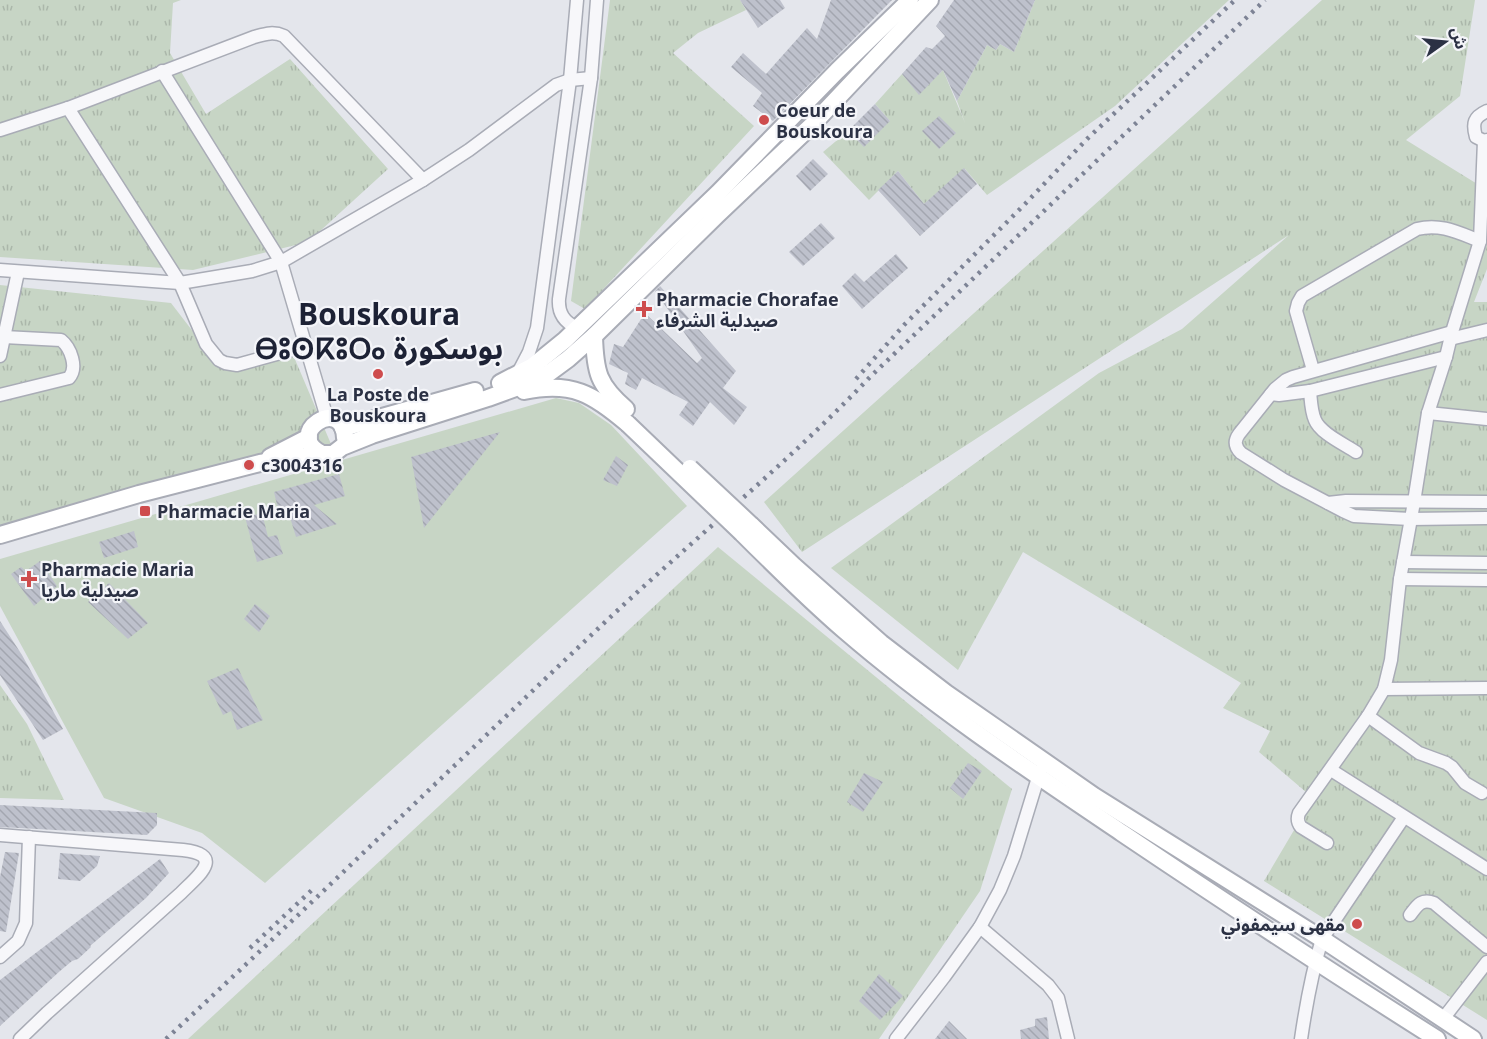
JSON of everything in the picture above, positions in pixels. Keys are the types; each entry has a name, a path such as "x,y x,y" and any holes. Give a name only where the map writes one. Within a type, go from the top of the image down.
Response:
{"main road":[{"path":"343,428 498,384 543,359 718,193 910,0"},
{"path":"0,534 138,494 260,463 333,454 342,447 372,435 488,398 549,373 594,336 812,125 930,0"},
{"path":"594,336 596,366 604,386 632,420 746,529 794,566 881,643 1041,769 1315,962 1437,1039"},
{"path":"488,398 541,388 572,389 596,398 632,420"},
{"path":"322,454 313,447 309,436 314,424 320,420 327,418 339,423 343,428 345,438 342,447"},
{"path":"260,463 309,436"},
{"path":"1041,769 1094,796 1322,939 1473,1039"}],"street":[{"path":"517,375 530,352 538,317 570,80 577,0"},
{"path":"577,328 570,325 561,314 559,298 591,78 597,0"},
{"path":"0,130 68,108 269,32 284,36 423,180"},
{"path":"162,71 281,262 327,418"},
{"path":"0,270 180,283 252,271 281,262 423,180 469,150 549,89 570,80 591,78"},
{"path":"68,108 180,283 206,344 216,357 225,363 237,365 306,346"},
{"path":"1327,843 1301,827 1297,816 1368,716 1384,689 1393,649 1400,579 1428,413 1480,241 1485,140 1476,137 1473,128 1477,117 1487,111"},
{"path":"1313,370 1296,311 1302,296 1417,229 1439,227 1480,241"},
{"path":"0,356 18,272"},
{"path":"538,317 561,314"},
{"path":"1487,330 1451,336 1313,370 1286,380 1271,394 1236,438 1235,444 1237,449 1284,480 1354,516 1410,519 1487,518"},
{"path":"0,395 69,378 74,370 68,346 61,340 4,337"},
{"path":"1271,394 1310,391 1446,357"},
{"path":"1310,391 1315,422 1321,429 1356,452"},
{"path":"1428,413 1487,419"},
{"path":"1328,503 1346,501 1487,502"},
{"path":"1403,562 1487,562"},
{"path":"1400,579 1487,580"},
{"path":"1384,689 1487,688"},
{"path":"1368,716 1419,753 1452,767 1465,783 1482,793"},
{"path":"896,1039 980,927 1000,890 1014,856 1041,769"},
{"path":"1330,770 1487,870"},
{"path":"1301,1039 1307,998 1322,939 1404,817"},
{"path":"0,835 196,851 203,856 206,864 202,872 182,893 20,1039"},
{"path":"0,957 18,941 26,923 29,837"},
{"path":"1410,915 1418,904 1425,901 1434,903 1487,947"},
{"path":"980,927 1048,985 1058,998 1068,1039"},
{"path":"1443,1019 1487,962"}],"green space":[{"path":"0,0 181,0 173,3 170,53 206,114 290,59 388,169 308,242 193,270 0,257"},
{"path":"610,0 740,0 746,10 698,33 673,53 754,126 585,309 571,301"},
{"path":"1035,0 1229,0 1115,106 987,195 965,169 924,204 898,171 869,200 823,152 848,131 890,121 875,104 902,74 919,94 943,70 965,123 957,101 987,45 996,50 1000,44 1014,52"},
{"path":"1322,0 1475,0 1460,96 1406,140 1487,190 1487,269 1474,302 1487,302 1487,1020 1264,881 1313,798 1259,752 1270,731 1223,708 1241,683 1023,552 958,670 831,568 1099,373 1182,329 1289,235 802,552 764,502"},
{"path":"0,285 171,303 221,368 291,350 331,444 0,541"},
{"path":"556,398 579,403 611,425 687,506 265,883 202,833 104,798 0,606 0,559"},
{"path":"718,547 1012,789 980,891 879,1039 188,1039"},
{"path":"0,685 27,724 64,800 0,798"}],"building":[{"path":"740,0 780,0 785,8 758,28"},
{"path":"831,0 892,0 773,121 753,106 762,93 731,67 743,53 766,74 807,28 817,39"},
{"path":"954,0 1035,0 1014,52 1000,44 996,50 987,45 957,101 943,70 919,95 902,74 926,47 932,49 945,36 936,26"},
{"path":"875,104 890,121 864,147 848,131"},
{"path":"939,116 956,133 939,149 922,131"},
{"path":"813,159 828,174 810,191 796,176"},
{"path":"964,168 977,184 920,236 878,190 898,171 924,204"},
{"path":"821,223 835,238 803,266 789,252"},
{"path":"896,254 908,268 862,309 842,286 855,273 864,282"},
{"path":"660,286 736,371 723,388 747,407 734,425 710,402 693,426 679,415 688,402 642,378 636,390 625,384 628,373 609,364 614,344 623,347 645,313 697,363 702,358 655,291"},
{"path":"500,432 424,528 411,457"},
{"path":"616,456 628,465 617,486 603,480"},
{"path":"339,474 345,496 314,505 337,524 296,537 289,514 277,505 274,492"},
{"path":"262,513 268,537 277,535 283,554 257,562 245,517"},
{"path":"134,531 138,547 104,558 99,542"},
{"path":"40,561 57,586 34,606 11,574 21,567 26,571"},
{"path":"109,583 148,623 128,639 88,602"},
{"path":"255,604 270,616 259,632 244,619"},
{"path":"0,621 22,655 63,729 43,740 0,675"},
{"path":"238,668 263,720 237,730 231,711 223,715 207,681"},
{"path":"968,763 982,771 963,799 950,788"},
{"path":"864,773 883,782 863,812 847,802"},
{"path":"0,805 157,813 157,825 147,835 0,827"},
{"path":"5,852 19,853 6,932 0,931 0,877"},
{"path":"60,853 100,856 97,866 80,881 58,879"},
{"path":"160,859 169,873 146,898 78,959 60,971 0,1026 0,980"},
{"path":"879,974 903,996 880,1020 859,1001"},
{"path":"1047,1017 1049,1039 1021,1039 1020,1030 1035,1026 1035,1019"},
{"path":"949,1021 967,1039 935,1039"}],"railway":[{"path":"856,379 904,325 1087,139 1235,0"},
{"path":"166,1039 636,593 805,441 1265,0"},
{"path":"250,948 314,888"}],"place":[{"name":"Coeur de Bouskoura","path":"764,120"},
{"name":"Pharmacie Chorafae صيدلية الشرفاء","path":"644,309"},
{"name":"La Poste de Bouskoura","path":"378,374"},
{"name":"c3004316","path":"249,465"},
{"name":"Pharmacie Maria","path":"145,511"},
{"name":"Pharmacie Maria صيدلية ماريا","path":"29,579"},
{"name":"مقهى سيمفوني","path":"1357,924"}],"district":[{"name":"Bouskoura ⴱⵓⵙⴽⵓⵔⴰ بوسكورة","path":"379,330"}]}
